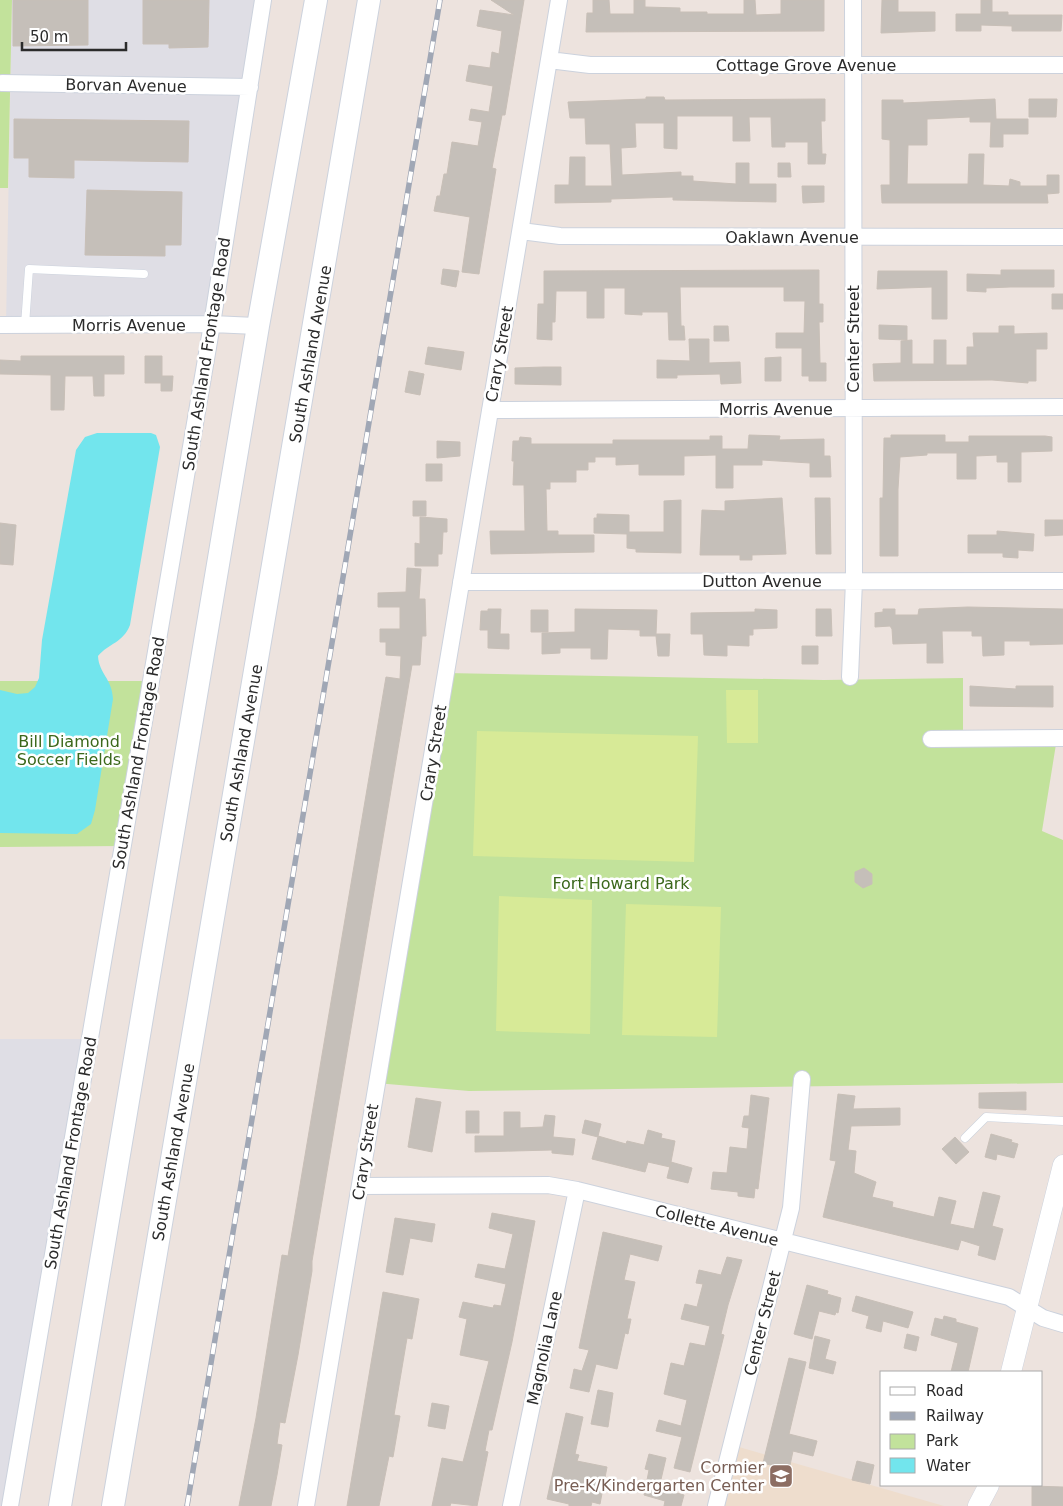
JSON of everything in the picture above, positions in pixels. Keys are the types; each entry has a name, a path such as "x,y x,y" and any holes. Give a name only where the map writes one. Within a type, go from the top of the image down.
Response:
{"main road":[{"path":"60,1506 258,326 316,0"},
{"path":"360,0 360,62"},
{"name":"South Ashland Avenue","path":"112,1506 360,62 369,0"}],"street":[{"name":"South Ashland Frontage Road","path":"10,1506 212,324 263,0"},
{"name":"Crary Street","path":"306,1506 559,0"},
{"name":"Center Street","path":"850,678 854,581 852,409 853,0"},
{"name":"Cottage Grove Avenue","path":"549,60 590,65 1063,65"},
{"name":"Borvan Avenue","path":"2,83 250,87"},
{"name":"Oaklawn Avenue","path":"521,231 560,236 1063,237"},
{"name":"Morris Avenue","path":"0,325 212,324 258,326"},
{"name":"Morris Avenue","path":"490,410 1063,407"},
{"name":"Dutton Avenue","path":"461,582 1063,581"},
{"path":"931,739 1063,738"},
{"name":"Center Street","path":"716,1506 791,1208 802,1079"},
{"path":"1011,1371 1063,1165"},
{"name":"Collette Avenue","path":"360,1186 548,1185 577,1190 1009,1297 1046,1320 1063,1324"},
{"name":"Magnolia Lane","path":"511,1506 577,1190"},
{"path":"976,1486 976,1506"},
{"path":"976,1506 988,1486"}],"lane":[{"path":"25,325 29,269 144,274"},
{"path":"965,1138 986,1117 1063,1121"}],"shaded area":[{"path":"12,0 263,0 212,324 6,325"},
{"path":"0,1039 90,1039 10,1506 0,1506"},
{"name":"Cormier Pre-K/Kindergarten Center","path":"732,1445 944,1506 716,1506"}],"green space":[{"path":"0,0 12,0 8,188 0,188"},
{"name":"Fort Howard Park","path":"446,673 824,680 963,678 963,738 1057,738 1042,831 1063,840 1063,1083 469,1091 376,1083"},
{"name":"Bill Diamond Soccer Fields","path":"0,681 151,681 122,846 0,847"},
{"path":"726,690 758,690 758,743 727,743"},
{"path":"477,731 698,736 694,862 473,856"},
{"path":"499,896 592,900 590,1034 496,1031"},
{"path":"626,904 721,907 717,1037 622,1035"}],"water":[{"path":"97,433 151,433 156,435 160,447 130,625 124,636 98,656 113,699 95,810 91,824 77,834 0,833 0,690 17,694 28,693 35,687 39,678 42,640 76,450 85,437"}],"building":[{"path":"13,0 88,0 88,45 13,46"},
{"path":"143,0 209,0 208,47 169,48 169,44 143,44"},
{"path":"491,0 524,0 505,115 502,115 492,168 496,169 479,274 462,272 470,217 434,211 437,196 440,196 444,174 447,174 452,142 478,146 482,122 469,120 471,109 489,112 493,86 466,81 469,65 490,68 492,52 499,54 502,31 477,26 480,10 514,15"},
{"path":"593,0 609,0 610,14 634,14 634,0 645,0 645,7 680,8 680,12 744,14 744,0 755,0 756,15 781,14 781,0 824,0 824,31 586,32 587,13 593,13"},
{"path":"882,0 898,0 898,12 935,12 935,31 881,33"},
{"path":"981,0 992,0 992,12 1008,12 1008,15 1062,15 1061,31 1012,31 1012,26 981,25 981,31 956,31 956,14 981,14"},
{"path":"646,97 664,97 665,100 825,99 825,121 821,121 822,154 826,154 825,164 808,164 808,142 785,142 785,147 772,147 771,117 749,117 750,141 733,141 733,116 677,116 677,149 664,148 664,123 635,123 636,147 621,148 622,175 681,172 681,176 693,176 693,181 736,184 736,163 749,163 749,184 776,184 776,202 673,200 673,197 611,199 611,202 555,203 555,185 569,185 570,157 585,157 585,186 612,186 610,144 586,144 585,118 570,118 568,102 646,99"},
{"path":"995,99 996,119 1028,119 1028,134 1003,134 1003,147 990,147 991,122 970,122 970,117 927,119 927,145 908,145 907,184 968,184 969,154 984,154 983,185 1009,186 1010,179 1020,182 1020,186 1047,186 1047,175 1059,175 1059,193 1047,194 1048,203 882,203 881,185 890,185 890,140 882,139 882,100 903,100 903,103"},
{"path":"1029,99 1057,99 1056,117 1029,117"},
{"path":"14,119 189,121 188,162 74,160 74,178 29,177 29,158 14,158"},
{"path":"778,163 790,163 791,177 778,177"},
{"path":"802,186 824,186 824,202 803,203"},
{"path":"87,190 182,192 181,245 165,245 165,256 85,255"},
{"path":"443,269 459,271 456,287 441,284"},
{"path":"819,270 819,304 823,304 823,322 819,322 820,363 826,363 826,381 809,381 809,376 802,376 802,348 776,348 776,333 804,333 805,301 784,301 784,287 680,287 681,326 684,326 685,340 669,340 668,312 642,312 642,315 625,314 625,288 604,288 604,318 587,318 587,291 556,291 555,322 552,322 552,340 537,339 538,304 544,304 544,271"},
{"path":"1001,270 1054,270 1054,287 986,288 986,292 967,291 967,274 1001,275"},
{"path":"878,271 947,271 947,319 932,319 932,287 877,289"},
{"path":"1052,294 1063,294 1063,309 1052,309"},
{"path":"879,325 907,326 907,340 879,339"},
{"path":"714,326 728,326 729,341 714,341"},
{"path":"999,326 1014,326 1014,334 1047,333 1047,349 1036,349 1036,381 1028,381 1028,383 992,380 874,381 873,364 901,363 901,341 912,340 912,364 934,364 934,340 946,340 946,365 967,365 967,347 974,347 973,333 999,333"},
{"path":"689,339 709,339 709,363 740,362 741,383 721,384 720,374 677,375 677,378 657,378 657,360 690,361"},
{"path":"428,347 464,352 461,370 425,364"},
{"path":"21,356 124,356 124,374 104,374 104,396 94,396 93,376 65,376 64,410 51,410 51,375 0,374 0,360 21,361"},
{"path":"145,356 162,356 162,376 173,376 172,391 161,391 161,383 145,383"},
{"path":"781,357 781,381 765,381 765,358"},
{"path":"561,367 561,385 515,384 515,368"},
{"path":"409,371 424,374 420,395 405,392"},
{"path":"749,435 780,436 779,440 824,439 824,456 830,456 831,477 810,477 810,463 762,460 762,465 733,465 733,488 716,488 716,455 684,456 684,475 639,475 639,464 616,465 616,457 595,457 595,462 588,462 588,470 576,470 576,482 550,482 550,489 546,489 547,531 558,531 558,535 594,535 594,552 491,554 490,531 525,531 524,485 513,485 513,441 519,441 520,437 531,438 531,444 613,444 613,440 710,440 710,436 722,436 722,449 748,449"},
{"path":"891,435 945,435 945,442 969,442 969,436 1045,436 1052,437 1052,451 1021,452 1021,482 1008,482 1008,462 997,462 997,455 976,456 976,479 957,479 957,453 927,453 927,455 900,457 898,556 880,556 880,498 883,498 884,438 891,438"},
{"path":"437,441 460,442 460,456 437,458"},
{"path":"426,464 442,464 442,481 426,481"},
{"path":"782,498 786,554 752,555 752,560 740,560 740,555 700,555 702,510 725,511 725,501"},
{"path":"815,498 830,498 831,554 816,554"},
{"path":"681,500 681,553 636,552 636,549 627,548 627,534 594,533 594,518 597,518 597,514 629,515 629,532 664,532 664,501"},
{"path":"413,501 426,501 426,516 413,516"},
{"path":"420,517 447,519 447,532 443,532 442,554 438,554 438,566 415,566 415,543 420,544"},
{"path":"1045,520 1063,520 1063,535 1045,536"},
{"path":"0,523 16,525 13,565 0,564"},
{"path":"997,531 1034,534 1033,551 1018,550 1018,558 1003,557 1003,553 968,553 968,535 997,535"},
{"path":"407,568 421,569 419,599 425,599 426,636 422,636 420,665 412,665 312,1261 298,1355 285,1423 280,1422 277,1444 282,1445 277,1475 271,1506 239,1506 256,1418 282,1255 288,1256 386,677 400,679 401,656 386,655 386,642 380,642 380,629 400,629 400,607 378,607 378,593 406,592"},
{"path":"968,607 1063,609 1063,644 1030,645 1030,641 1004,641 1004,655 983,656 982,636 972,636 972,631 942,631 943,663 927,663 927,643 893,644 890,626 875,627 875,613 883,612 883,609 895,609 895,615 918,615 919,609"},
{"path":"488,609 501,609 500,634 509,634 509,649 488,648 488,630 480,630 481,611 488,611"},
{"path":"575,609 657,610 656,634 670,634 669,656 658,656 656,636 640,636 640,630 608,629 607,659 591,659 591,648 560,648 560,653 542,654 542,633 575,632"},
{"path":"755,609 777,610 777,628 753,629 753,635 749,635 749,646 727,645 727,656 704,655 703,634 691,634 691,613 755,612"},
{"path":"816,609 831,609 832,636 816,636"},
{"path":"531,610 548,610 548,632 531,632"},
{"path":"802,646 818,646 818,664 802,664"},
{"path":"970,686 1016,689 1016,686 1053,686 1053,707 970,706"},
{"path":"864,868 872,874 872,884 863,888 855,882 855,872"},
{"path":"1026,1092 1026,1110 979,1108 979,1093"},
{"path":"838,1094 855,1096 853,1109 900,1108 900,1125 851,1126 848,1150 856,1151 854,1173 876,1182 872,1197 893,1202 892,1207 934,1217 939,1197 956,1201 950,1224 974,1229 983,1192 1000,1196 992,1226 1003,1229 995,1260 978,1255 980,1246 961,1240 958,1250 823,1217 836,1161 830,1160"},
{"path":"751,1095 769,1098 758,1189 755,1188 754,1198 738,1196 738,1192 711,1189 713,1172 727,1173 730,1147 747,1149 749,1128 742,1127 744,1116 749,1116"},
{"path":"416,1098 441,1102 432,1152 408,1147"},
{"path":"466,1111 479,1111 479,1133 466,1133"},
{"path":"504,1112 520,1112 520,1128 543,1127 545,1115 555,1116 553,1137 575,1139 573,1155 552,1153 552,1150 475,1152 475,1136 504,1136"},
{"path":"585,1120 601,1124 598,1136 626,1144 627,1141 644,1145 648,1130 662,1134 661,1138 675,1141 670,1167 648,1162 645,1172 592,1159 598,1137 582,1133"},
{"path":"991,1134 1012,1140 1011,1142 1018,1144 1014,1158 997,1154 996,1160 985,1157"},
{"path":"955,1137 969,1152 956,1164 942,1149"},
{"path":"671,1162 692,1168 688,1183 667,1178"},
{"path":"492,1213 535,1221 512,1342 492,1430 489,1430 485,1451 488,1452 477,1506 451,1503 450,1506 432,1506 442,1458 463,1462 489,1361 460,1355 467,1319 459,1317 463,1302 493,1308 494,1305 501,1306 506,1284 475,1277 478,1264 505,1269 513,1234 489,1228"},
{"path":"395,1218 435,1224 432,1242 410,1238 403,1275 386,1272"},
{"path":"603,1232 662,1246 658,1261 630,1254 624,1280 635,1282 627,1319 631,1319 628,1334 625,1333 617,1369 596,1364 589,1392 570,1388 574,1369 582,1371 589,1350 579,1348"},
{"path":"727,1257 742,1260 728,1305 721,1334 724,1335 690,1472 674,1468 682,1437 656,1431 659,1420 681,1426 687,1400 664,1394 671,1363 684,1366 690,1343 705,1346 710,1326 681,1319 685,1304 697,1307 703,1284 696,1283 699,1270 721,1275"},
{"path":"807,1285 828,1291 827,1294 841,1298 838,1313 836,1312 835,1315 819,1311 812,1339 794,1334"},
{"path":"383,1292 419,1299 412,1339 407,1338 394,1415 400,1416 393,1457 389,1456 379,1506 347,1506"},
{"path":"856,1296 913,1312 908,1328 883,1321 881,1332 866,1328 869,1316 852,1311"},
{"path":"944,1316 956,1319 956,1322 978,1328 968,1371 951,1371 958,1343 931,1335 935,1318 943,1320"},
{"path":"907,1334 919,1337 916,1351 904,1348"},
{"path":"815,1336 830,1340 825,1359 836,1362 833,1374 809,1368"},
{"path":"789,1358 806,1362 789,1434 817,1441 813,1456 793,1451 789,1470 763,1463"},
{"path":"598,1390 613,1393 608,1427 591,1424"},
{"path":"432,1403 449,1406 445,1429 428,1426"},
{"path":"566,1413 583,1417 575,1454 579,1455 577,1461 607,1467 600,1504 592,1502 591,1506 569,1506 569,1504 547,1499"},
{"path":"649,1454 666,1458 659,1488 684,1495 681,1506 664,1506 665,1501 644,1495 649,1470 645,1469"},
{"path":"857,1461 874,1465 870,1484 852,1480"},
{"path":"1032,1486 1063,1487 1063,1506 1032,1506"}],"railway":[{"path":"187,1506 440,0"}],"place":[{"name":"Cormier Pre-K/Kindergarten Center","path":"781,1476"}]}
